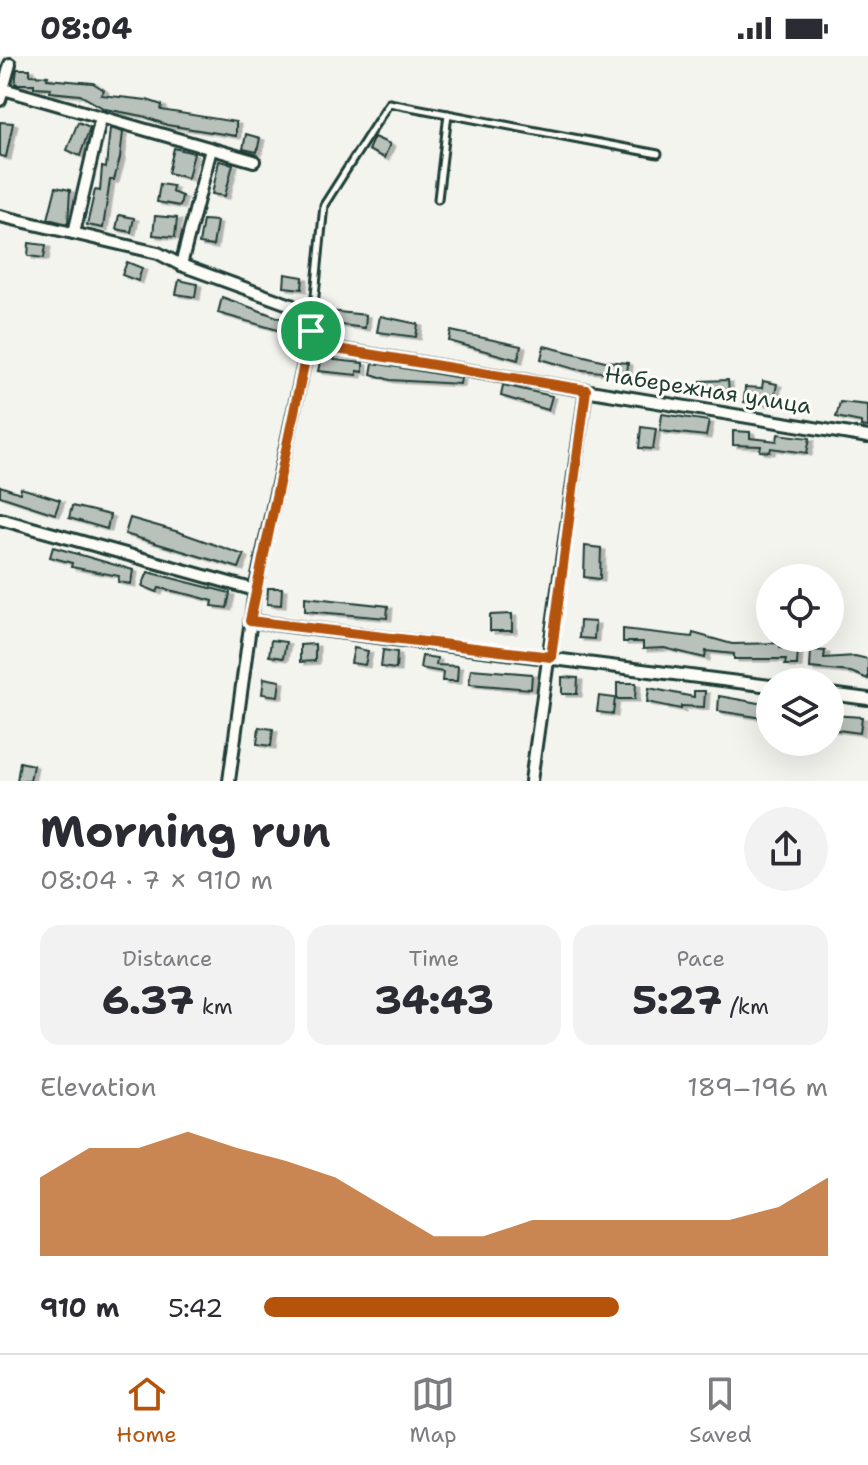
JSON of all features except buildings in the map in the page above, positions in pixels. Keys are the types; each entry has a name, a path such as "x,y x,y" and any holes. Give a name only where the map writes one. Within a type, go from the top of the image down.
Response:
{"street":[{"path":"10,64 1,92 254,161"},
{"path":"74,233 101,117"},
{"path":"181,265 211,149"},
{"name":"Набережная улица","path":"0,216 158,253 181,265 291,305 311,331 331,348 868,437"},
{"path":"229,781 255,590 311,331"},
{"path":"531,781 551,657 586,390"},
{"path":"0,519 255,590"},
{"path":"250,621 756,684"},
{"path":"844,696 868,699"}],"lane":[{"path":"311,331 324,205 389,103 658,154"},
{"path":"438,199 448,114"}],"route":[{"path":"311,331 331,348 586,390 551,657 250,621 311,331"}]}
